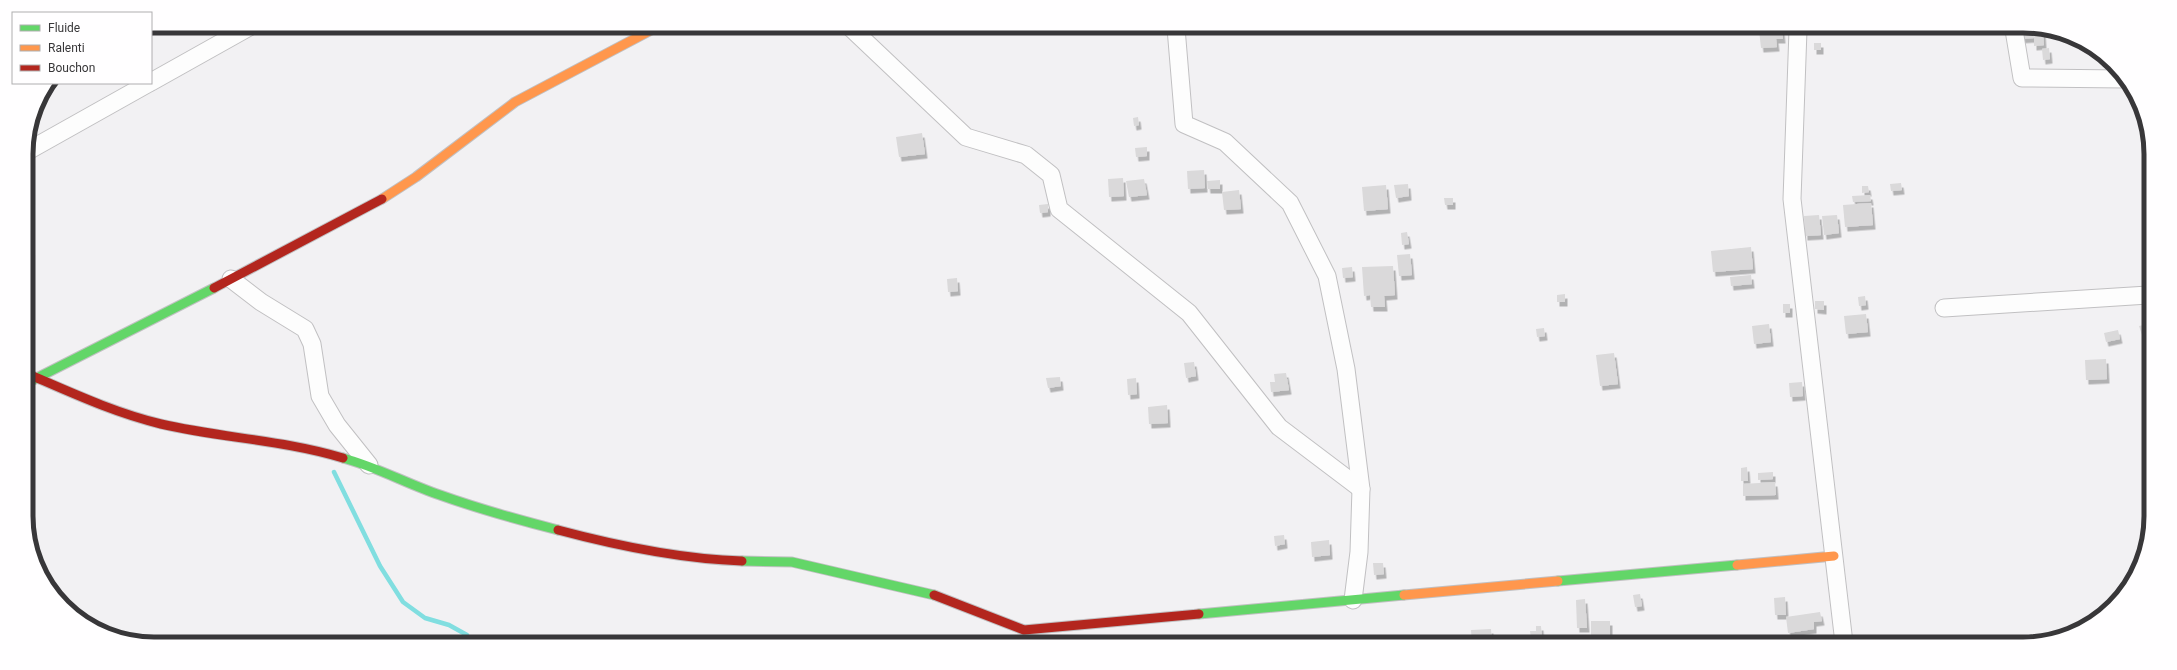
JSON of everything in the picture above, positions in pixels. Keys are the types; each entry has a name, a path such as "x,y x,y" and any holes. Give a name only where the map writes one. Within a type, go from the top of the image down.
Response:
{"street":[{"path":"152,81 238,33"},
{"path":"33,380 231,280 314,234 372,206 416,177 515,102 646,33"},
{"path":"856,33 927,102 966,137 1026,155 1051,175 1059,209 1189,313 1279,427 1361,490"},
{"path":"1176,33 1184,124 1225,142 1290,203 1327,276 1346,369 1361,490 1359,552 1353,600"},
{"path":"1798,33 1792,199 1843,637"},
{"path":"2014,33 2022,78 2118,79"},
{"path":"33,148 146,84"},
{"path":"231,280 261,302 305,329 312,344 320,396 337,425 369,465"},
{"path":"1944,308 2144,295"},
{"path":"33,376 112,410 162,424 317,450 369,465 439,495 514,520 614,545 711,560 792,562 846,575 925,590 1024,630 1834,556"}],"building":[{"path":"1759,33 1782,33 1783,39 1776,39 1777,47 1761,48"},
{"path":"2018,33 2043,35 2044,45 2034,46 2034,38 2019,39"},
{"path":"1814,43 1821,43 1821,50 1814,50"},
{"path":"2049,48 2050,59 2043,60 2042,49"},
{"path":"1138,117 1139,125 1134,126 1133,118"},
{"path":"922,133 925,154 899,157 896,137"},
{"path":"1147,147 1147,156 1136,157 1135,148"},
{"path":"1204,170 1205,188 1188,189 1187,171"},
{"path":"1123,178 1124,196 1109,197 1108,179"},
{"path":"1144,179 1147,195 1129,197 1126,181"},
{"path":"1220,180 1220,189 1208,189 1207,181"},
{"path":"1901,183 1902,190 1891,191 1890,184"},
{"path":"1408,184 1409,196 1396,198 1394,185"},
{"path":"1386,185 1388,209 1364,211 1362,187"},
{"path":"1862,186 1868,186 1869,192 1862,193"},
{"path":"1239,190 1241,209 1224,210 1222,192"},
{"path":"1870,195 1871,201 1853,202 1852,196"},
{"path":"1444,198 1453,198 1453,205 1445,205"},
{"path":"1871,203 1873,225 1845,227 1843,205"},
{"path":"1048,204 1048,212 1040,213 1039,205"},
{"path":"1819,215 1821,235 1805,236 1804,216"},
{"path":"1837,215 1839,233 1824,235 1822,216"},
{"path":"1407,232 1409,244 1402,245 1401,233"},
{"path":"1751,247 1753,269 1713,272 1711,251"},
{"path":"1410,254 1412,275 1399,276 1397,255"},
{"path":"1393,266 1395,295 1384,296 1385,307 1371,307 1370,295 1364,296 1362,267"},
{"path":"1352,267 1353,277 1343,278 1342,268"},
{"path":"1751,275 1752,284 1731,286 1730,277"},
{"path":"957,278 958,291 948,292 947,279"},
{"path":"1565,294 1565,302 1557,302 1557,295"},
{"path":"1865,296 1866,305 1859,306 1858,297"},
{"path":"1815,301 1824,301 1824,310 1815,309"},
{"path":"1783,304 1790,304 1790,313 1783,313"},
{"path":"1866,314 1868,332 1846,334 1844,316"},
{"path":"1769,324 1771,342 1754,344 1752,326"},
{"path":"2144,325 2144,335 2142,335 2139,326"},
{"path":"1544,328 1545,336 1537,337 1536,329"},
{"path":"2118,330 2120,339 2106,342 2104,333"},
{"path":"1614,353 1618,384 1600,386 1596,355"},
{"path":"2106,359 2107,379 2086,380 2085,360"},
{"path":"1194,362 1196,376 1186,378 1184,363"},
{"path":"1286,373 1289,390 1271,392 1270,382 1275,382 1274,374"},
{"path":"1060,377 1061,386 1048,388 1046,378"},
{"path":"1136,378 1137,394 1128,395 1127,379"},
{"path":"1802,382 1803,396 1790,397 1789,383"},
{"path":"1167,405 1168,423 1149,424 1148,407"},
{"path":"1747,467 1748,481 1741,481 1741,468"},
{"path":"1773,472 1773,479 1758,480 1758,473"},
{"path":"1775,482 1776,495 1743,496 1743,484"},
{"path":"1284,535 1285,544 1275,546 1274,536"},
{"path":"1329,540 1330,555 1312,557 1311,542"},
{"path":"1373,563 1383,563 1384,574 1374,575"},
{"path":"1640,594 1642,606 1635,607 1633,595"},
{"path":"1785,597 1786,615 1775,615 1774,598"},
{"path":"1585,599 1587,628 1577,628 1576,600"},
{"path":"1820,612 1822,621 1814,622 1814,629 1788,633 1786,617"},
{"path":"1591,621 1610,621 1610,637 1591,637"},
{"path":"1536,626 1541,626 1542,637 1531,637 1530,631 1536,631"},
{"path":"1491,629 1492,637 1472,637 1471,630"},
{"path":"1809,635 1809,637 1788,637"}],"waterway":[{"path":"334,472 380,566 403,602 425,618 449,625 467,635 468,637"}],"traffic: fast":[{"path":"33,380 214,288"},
{"path":"343,458 368,466 428,491 499,514 558,530"},
{"path":"742,561 792,562 934,595"},
{"path":"1558,581 1737,565"},
{"path":"1199,614 1404,595"}],"traffic: slow":[{"path":"382,199 416,177 515,102 646,33"},
{"path":"1737,565 1834,556"},
{"path":"1404,595 1558,581"}],"traffic: jam":[{"path":"214,288 382,199"},
{"path":"33,376 94,402 161,424 206,433 298,447 343,458"},
{"path":"558,530 672,555 742,561"},
{"path":"934,595 1024,630 1199,614"}]}
